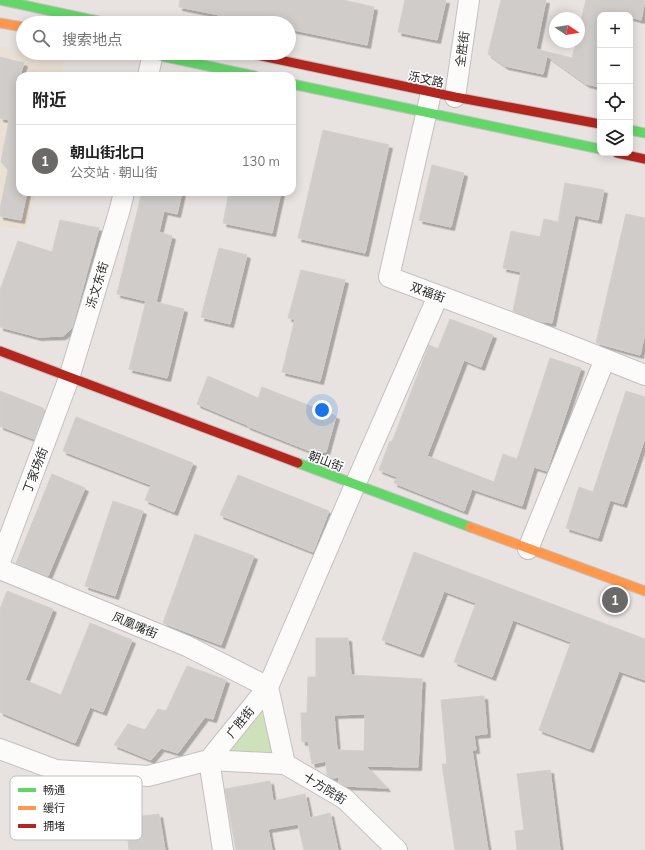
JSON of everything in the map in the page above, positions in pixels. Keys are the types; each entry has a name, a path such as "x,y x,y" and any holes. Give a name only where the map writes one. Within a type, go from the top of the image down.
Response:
{"main road":[{"path":"0,0 71,16"},
{"path":"0,23 16,26"},
{"path":"183,60 237,72"},
{"name":"泺文路","path":"280,60 430,92 597,123"},
{"path":"296,85 597,148"},
{"path":"633,131 645,133"},
{"path":"631,156 645,159"},
{"name":"朝山街","path":"0,351 355,485 645,591"}],"street":[{"name":"全胜街","path":"455,97 469,0"},
{"path":"149,72 150,60"},
{"name":"双福街","path":"430,92 427,113 389,277 645,376"},
{"name":"泺文东街","path":"69,378 123,196"},
{"name":"广胜街","path":"209,760 268,687 438,296"},
{"path":"528,549 605,360"},
{"name":"丁家场街","path":"0,562 69,378"},
{"name":"凤凰嘴街","path":"0,568 187,646 268,687"},
{"path":"268,687 285,764"},
{"path":"0,749 56,770 148,776 209,760 223,850"},
{"name":"十方院街","path":"209,760 285,764 345,799 397,850"}],"shaded area":[{"path":"0,46 16,49 16,60 65,60 62,72 16,72 16,196 34,196 26,230 0,226"}],"green space":[{"path":"268,698 279,756 218,756"}],"building":[{"path":"180,0 343,0 374,7 367,45 296,30 296,16 224,16 179,7"},
{"path":"405,0 446,0 437,40 398,32"},
{"path":"501,0 546,0 536,49 572,58 574,48 585,48 585,12 583,12 586,0 645,0 641,20 633,18 633,12 597,12 597,86 586,84 547,56 543,74 505,66 488,54"},
{"path":"0,57 24,63 21,72 16,72 16,196 26,196 21,220 0,216 8,170 1,162 9,120 0,118"},
{"path":"323,130 389,145 365,253 298,238"},
{"path":"432,165 464,173 451,227 419,220"},
{"path":"565,183 604,190 598,220 575,215 552,323 538,321 513,311 521,272 503,268 511,231 540,237 544,219 558,222"},
{"path":"141,196 181,196 177,214 164,211 159,232 172,236 156,302 184,309 167,378 129,369 146,301 117,294"},
{"path":"228,196 280,196 272,233 223,223"},
{"path":"626,214 645,218 645,333 640,355 596,343"},
{"path":"60,220 99,228 72,328 63,336 38,337 0,327 0,290 18,241 52,252"},
{"path":"219,248 247,255 230,324 201,317"},
{"path":"301,270 345,280 320,381 282,372 295,319 288,318"},
{"path":"450,319 493,335 481,367 464,360 427,456 494,482 503,454 517,459 550,358 581,368 547,471 534,467 522,506 472,489 464,511 394,483 397,477 379,470 390,441 392,442 429,345 438,349"},
{"path":"208,376 258,398 262,387 336,416 326,452 310,451 197,404"},
{"path":"0,391 43,408 44,411 34,439 0,426"},
{"path":"626,391 645,397 645,438 623,504 610,500 598,538 566,528 579,487 593,492"},
{"path":"76,417 193,463 174,512 145,500 151,485 63,451"},
{"path":"52,474 85,488 48,576 16,563"},
{"path":"238,475 329,511 313,552 220,515"},
{"path":"113,501 143,511 115,596 85,586"},
{"path":"195,534 254,556 221,645 163,623"},
{"path":"414,552 645,639 645,680 619,671 590,749 539,730 571,642 513,620 492,677 454,662 476,603 444,591 420,654 382,640"},
{"path":"7,591 53,609 25,680 61,695 90,623 132,640 103,712 90,707 75,743 0,712 0,609"},
{"path":"316,638 348,638 351,675 422,679 418,767 366,766 387,788 345,786 339,782 339,777 333,778 327,775 326,761 312,764 308,741 302,742 301,713 307,713 308,677 316,677","holes":["365,714 364,751 337,750 334,715"]},
{"path":"187,666 226,680 213,719 205,717 178,753 161,748 151,760 114,745 128,724 145,730 158,709 166,711"},
{"path":"484,696 487,734 474,735 476,750 472,750 488,850 455,850 442,764 447,764 441,700"},
{"path":"550,770 560,850 517,850 515,831 524,830 517,774"},
{"path":"270,781 273,801 305,794 310,818 330,813 338,850 304,850 298,824 268,829 272,850 236,850 225,789"},
{"path":"159,814 165,850 129,850 128,840 142,840 142,816"}],"traffic: fast":[{"path":"0,0 74,16"},
{"path":"180,60 236,72"},
{"path":"296,85 597,148"},
{"path":"633,131 645,133"},
{"path":"298,463 470,527"}],"traffic: slow":[{"path":"0,23 16,26"},
{"path":"470,527 645,591"}],"traffic: jam":[{"path":"280,60 455,97 597,123"},
{"path":"631,156 645,159"},
{"path":"0,351 298,463"}],"place":[{"name":"朝山街北口","path":"615,600"}]}
